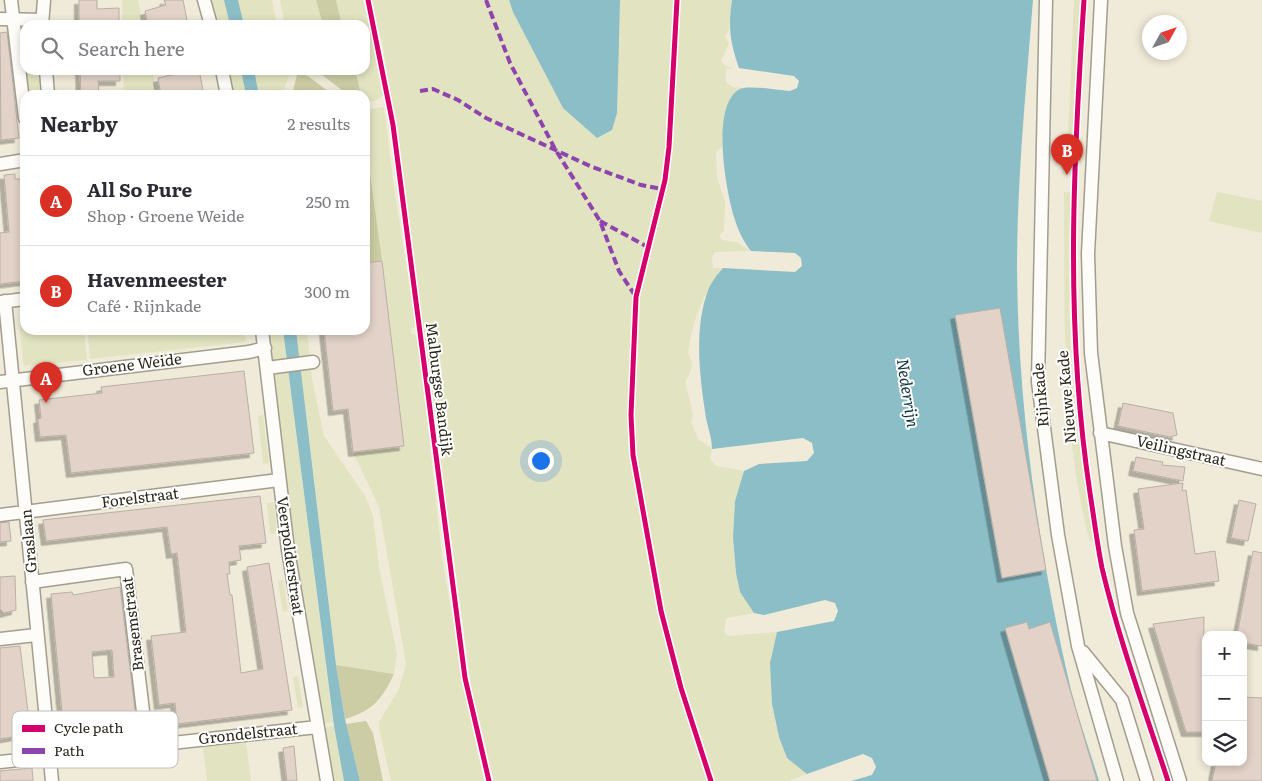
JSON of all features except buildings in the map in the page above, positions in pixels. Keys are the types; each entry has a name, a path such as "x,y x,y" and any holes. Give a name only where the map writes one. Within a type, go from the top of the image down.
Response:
{"street":[{"path":"11,0 22,90"},
{"path":"42,20 44,0"},
{"path":"204,0 210,20"},
{"name":"Rijnkade","path":"1046,0 1038,382 1058,535 1078,646 1117,781"},
{"name":"Nieuwe Kade","path":"1101,0 1088,254 1091,353 1115,546 1127,613 1180,781"},
{"path":"0,19 13,17 30,20"},
{"path":"46,75 48,90"},
{"path":"223,75 226,90"},
{"path":"0,164 20,161"},
{"path":"2,302 20,300"},
{"name":"Graslaan","path":"2,302 6,382 26,513 44,711"},
{"name":"Veerpolderstraat","path":"263,335 271,368 279,480 288,550 327,781"},
{"name":"Groene Weide","path":"6,382 249,352 265,348"},
{"path":"271,368 310,362"},
{"name":"Veilingstraat","path":"1100,432 1262,470"},
{"name":"Forelstraat","path":"0,515 279,480"},
{"name":"Brasemstraat","path":"32,582 126,569 143,711"},
{"path":"0,640 36,635"},
{"path":"1078,646 1122,700 1147,781"},
{"name":"Grondelstraat","path":"178,742 317,727"},
{"name":"Graslaan","path":"50,768 52,781"}],"green space":[{"path":"122,0 138,0 142,20 122,20"},
{"path":"212,0 224,0 229,20 216,20"},
{"path":"238,0 272,0 276,20 243,20"},
{"path":"280,0 316,0 322,20 284,20"},
{"path":"316,0 336,0 341,20 322,20"},
{"path":"336,0 363,0 367,20 341,20"},
{"path":"371,0 509,0 513,12 563,108 617,28 620,0 732,0 729,30 725,37 729,43 721,61 724,65 733,69 726,69 726,82 732,87 742,88 733,94 722,147 716,152 717,178 725,201 724,231 719,235 722,240 736,242 751,251 715,252 712,257 713,268 723,268 699,308 688,353 691,368 685,382 693,414 691,422 698,439 712,449 710,459 716,466 744,471 735,501 733,537 736,573 740,592 754,613 726,618 724,633 729,636 777,632 770,663 772,704 779,737 787,758 807,774 789,781 494,781 472,692 395,121 382,42"},
{"path":"1074,0 1081,0 1074,156 1067,156"},
{"path":"370,32 384,95 375,101 370,102 370,90 360,90 356,75 370,75"},
{"path":"26,75 39,75 41,90 28,90"},
{"path":"123,75 153,75 156,90 124,90"},
{"path":"228,75 242,75 245,90 232,90"},
{"path":"255,75 289,75 284,90 258,90"},
{"path":"297,75 305,75 326,90 293,90"},
{"path":"322,75 356,75 360,90 342,90"},
{"path":"384,107 393,180 416,327 411,329 412,334 418,335 442,557 468,705 484,781 391,781 379,728 379,722 399,689 406,664 379,507 353,452 403,446 370,177 371,109"},
{"path":"370,173 382,261 370,262"},
{"path":"1064,192 1071,192 1069,294 1071,356 1080,449 1094,541 1090,542 1073,456 1069,412 1065,324"},
{"path":"1217,192 1262,201 1262,233 1209,221"},
{"path":"21,335 84,335 87,362 85,360 25,366"},
{"path":"88,335 245,335 246,342 90,359"},
{"path":"269,335 284,335 333,722 322,724 287,508"},
{"path":"297,335 308,335 312,379 324,436 365,496 373,516 379,568 397,654 394,674 336,665"},
{"path":"263,415 269,463 263,464 258,416"},
{"path":"267,503 274,503 277,533 270,534"},
{"path":"283,580 288,611 283,612 278,581"},
{"path":"336,665 394,674 376,703 363,712 345,719"},
{"path":"298,676 303,707 298,708 293,677"},
{"path":"366,721 373,733 383,781 360,781 346,724"},
{"path":"334,726 344,781 333,781 323,728"},
{"path":"246,743 251,781 207,781 203,747"}],"water":[{"path":"224,0 238,0 243,20 229,20"},
{"path":"509,0 620,0 617,113 612,130 597,138 563,108 513,12"},
{"name":"Nederrijn","path":"732,0 1033,0 1022,134 1017,235 1021,375 1032,481 1049,586 1071,690 1099,781 851,781 872,775 876,767 872,758 863,754 807,774 787,758 779,737 772,704 770,663 777,632 834,621 838,611 835,603 825,600 764,615 754,613 740,592 736,573 733,537 735,501 744,471 759,464 807,461 814,453 812,443 803,438 712,449 706,416 699,349 701,317 704,302 712,283 723,268 795,272 802,266 801,258 795,253 751,251 739,231 734,217 727,188 723,149 725,112 731,98 740,89 744,88 790,91 797,88 799,81 794,76 739,68 731,34"},
{"path":"242,75 255,75 258,90 245,90"},
{"path":"284,335 297,335 336,665 345,719 360,781 344,781 334,726"}],"marked path":[{"path":"486,0 510,63 555,149 600,221 619,271 636,297"},
{"path":"420,91 433,89 458,100 486,118 590,166 641,185 662,189"},
{"path":"600,221 646,246"}],"cycle path":[{"name":"Malburgse Bandijk","path":"368,0 393,125 465,678 489,781"},
{"path":"677,0 669,147 665,180 636,297 631,415 633,455 661,611 681,688 711,781"},
{"path":"1084,0 1074,185 1074,308 1082,431 1102,568 1124,649 1168,781"}],"place":[{"name":"Havenmeester","path":"1067,175"},
{"name":"All So Pure","path":"46,403"}]}
